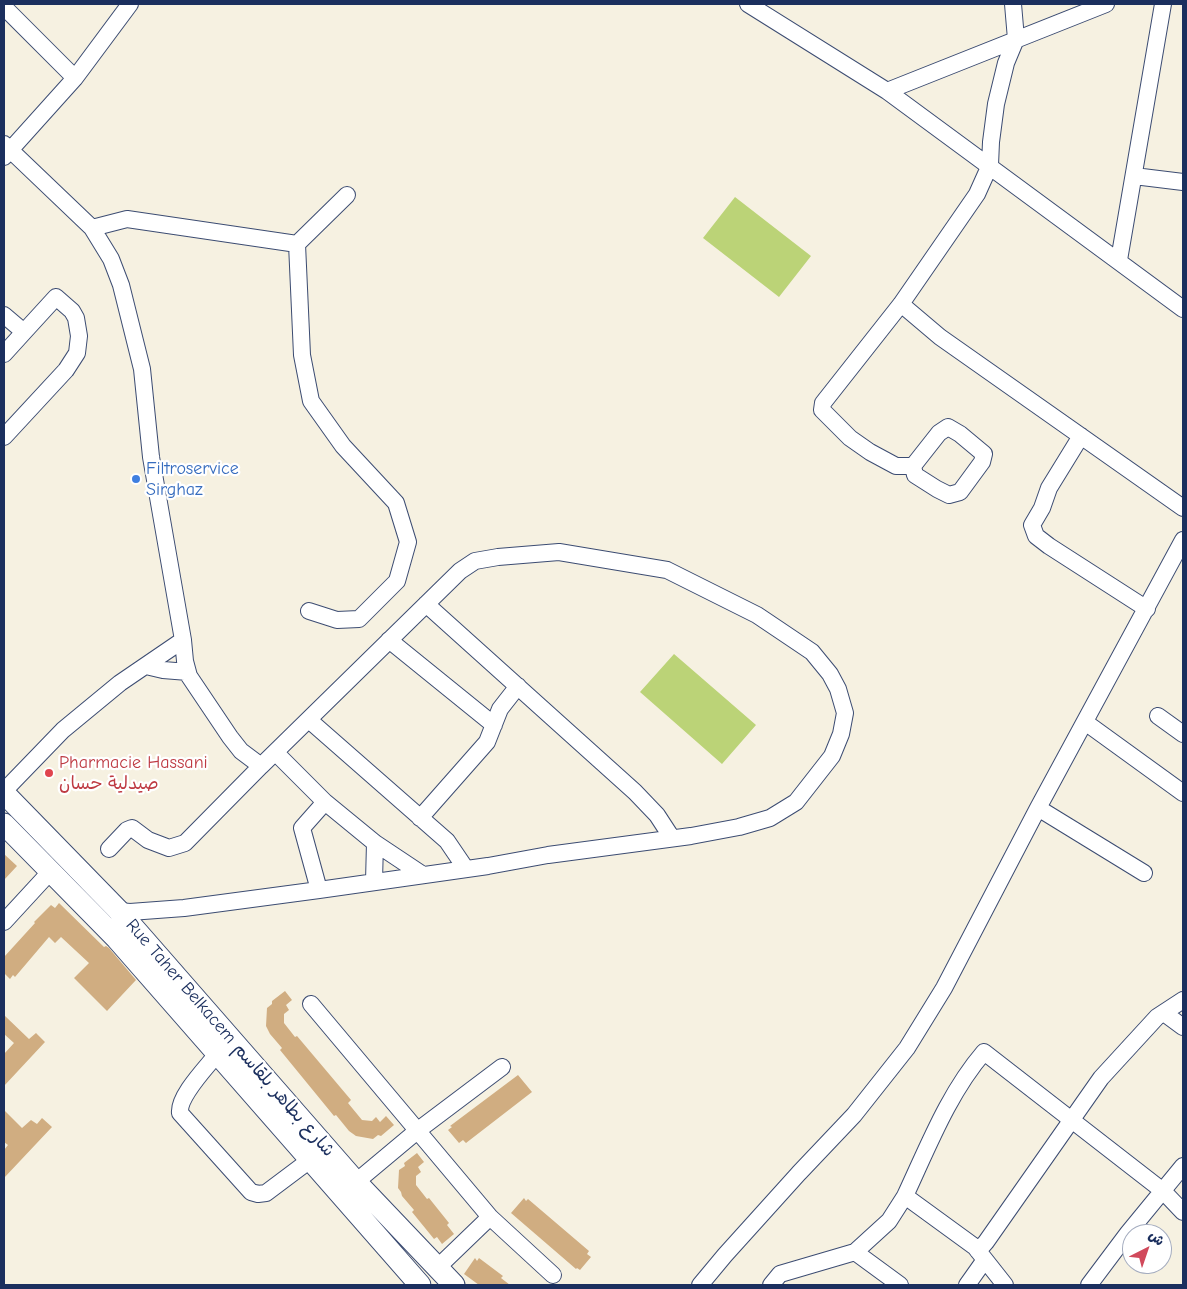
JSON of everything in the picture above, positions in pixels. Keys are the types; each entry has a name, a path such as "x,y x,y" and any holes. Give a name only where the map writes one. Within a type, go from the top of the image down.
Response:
{"main road":[{"name":"Rue Taher Belkacem شارع بطاهر بلقاسم","path":"4,792 119,910 356,1182 454,1285"},
{"name":"Rue Taher Belkacem شارع بطاهر بلقاسم","path":"4,824 117,938 420,1285"}],"street":[{"path":"130,4 75,78 6,150 92,228 111,259 117,273 136,340 142,369 151,457 188,672 230,737 241,751 261,766"},
{"path":"748,4 887,91 1183,308"},
{"path":"913,466 896,466 870,452 850,438 822,410 823,403 901,304 976,194 990,165 996,104 1006,63 1016,39 1013,4"},
{"path":"887,91 1106,4"},
{"path":"1119,260 1164,4"},
{"path":"4,7 75,78"},
{"path":"1134,176 1183,182"},
{"path":"310,612 337,620 360,619 397,581 408,542 396,503 343,446 311,402 302,355 297,244 347,195"},
{"path":"92,228 127,219 297,244"},
{"path":"4,354 56,297 72,311 76,318 79,336 77,353 66,370 4,437"},
{"path":"901,304 940,337 1183,508"},
{"path":"4,315 24,332"},
{"path":"1081,436 1049,488 1042,508 1032,525 1036,536 1147,609"},
{"path":"707,1283 800,1172 854,1115 907,1048 944,988 1038,808 1183,540"},
{"path":"109,849 127,830 132,828 148,840 169,848 185,843 460,571 475,562 498,557 559,552 667,570 757,615 812,652 830,674 838,689 845,713 841,734 832,756 796,802 770,818 739,827 319,890 184,908 130,912 119,910"},
{"path":"426,604 635,792 657,815 672,838"},
{"path":"4,792 63,730 120,683 183,640"},
{"path":"389,640 494,725"},
{"path":"146,666 162,670 188,672"},
{"path":"420,818 487,742 500,709 518,686"},
{"path":"1158,716 1183,734"},
{"path":"309,720 446,842 466,869"},
{"path":"1085,722 1183,793"},
{"path":"276,753 325,802 375,843 423,875"},
{"path":"319,890 302,828 325,802"},
{"path":"1038,808 1144,873"},
{"path":"374,881 375,843"},
{"path":"5,919 50,872"},
{"path":"968,1285 986,1242 1101,1078 1157,1017 1183,1000"},
{"path":"311,1004 490,1217 553,1275"},
{"path":"1164,1013 1183,1027"},
{"path":"771,1285 780,1274 855,1252 889,1221 905,1196 950,1101 969,1069 984,1052 1163,1191 1183,1212"},
{"path":"217,1054 193,1085 180,1106 180,1113 251,1192 258,1194 266,1193 310,1160"},
{"path":"356,1182 417,1131 502,1067"},
{"path":"1089,1285 1183,1166"},
{"path":"905,1196 981,1256 1006,1285"},
{"path":"436,1268 490,1217"},
{"path":"855,1252 900,1285"}],"green space":[{"path":"735,197 811,256 779,297 703,238"},
{"path":"674,654 756,725 722,764 640,692"}],"building":[{"path":"4,854 17,866 4,880"},
{"path":"59,903 104,947 109,948 136,980 107,1011 74,978 89,963 61,937 55,943 49,937 15,977 13,975 10,979 4,973 4,957 51,905 55,908"},
{"path":"285,991 292,1000 286,1005 289,1010 284,1014 284,1023 351,1100 348,1103 362,1120 372,1121 376,1117 380,1122 386,1116 394,1125 381,1136 378,1135 373,1139 356,1136 349,1131 336,1115 334,1116 280,1050 282,1048 266,1026 267,1008 272,1004 272,1001"},
{"path":"4,1015 29,1039 36,1033 45,1042 4,1086 4,1054 14,1043 4,1034"},
{"path":"518,1075 532,1092 466,1143 463,1140 459,1143 448,1130 452,1127 450,1126"},
{"path":"4,1110 22,1128 31,1120 37,1124 42,1118 52,1127 4,1178 4,1150 8,1145 4,1142"},
{"path":"417,1153 424,1162 418,1167 421,1172 416,1176 416,1185 449,1223 447,1225 454,1234 442,1244 437,1237 434,1239 412,1212 414,1210 398,1188 399,1170 405,1166 404,1163"},
{"path":"524,1198 526,1201 528,1199 589,1251 587,1254 591,1257 580,1270 576,1269 511,1213"},
{"path":"475,1258 477,1261 479,1258 503,1276 501,1278 510,1285 479,1285 464,1274"}],"place":[{"name":"Filtroservice Sirghaz","path":"136,479"},
{"name":"Pharmacie Hassani صيدلية حسان","path":"49,773"}]}
